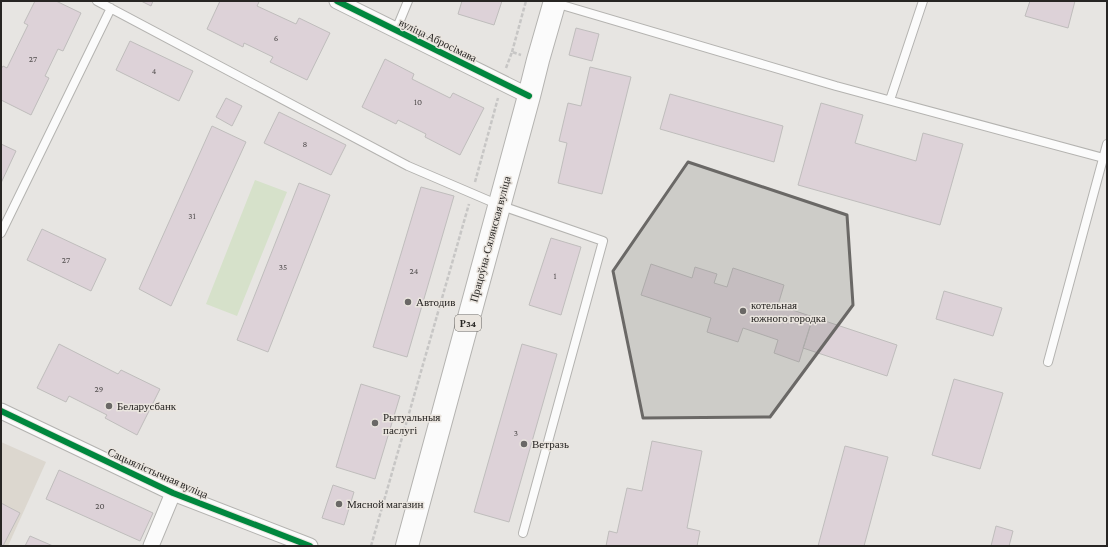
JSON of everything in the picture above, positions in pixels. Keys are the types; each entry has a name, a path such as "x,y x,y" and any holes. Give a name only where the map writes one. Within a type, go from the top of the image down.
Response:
{"main road":[{"name":"Працоўна-Сялянская вуліца","path":"407,546 555,2"}],"street":[{"name":"вуліца Абросімава","path":"337,1 529,96"},
{"name":"Сацыялістычная вуліца","path":"1,411 172,493 310,546"},
{"path":"151,546 172,493"}],"lane":[{"path":"97,1 408,166 530,217 603,241 523,533"},
{"path":"396,30 408,1"},
{"path":"890,100 923,1"},
{"path":"555,2 836,86 1105,158"},
{"path":"1,233 111,8"},
{"path":"1048,362 1105,158 1107,144"}],"path":[{"path":"371,546 526,1"},
{"path":"512,52 538,60"}],"highlighted area":[{"path":"688,162 847,215 853,305 770,417 643,418 613,271"}],"shaded area":[{"path":"1,442 46,462 8,546 1,546"}],"green space":[{"path":"255,180 287,192 237,316 206,304"}],"building":[{"path":"35,1 56,1 81,13 63,51 58,49 45,76 49,78 31,115 1,100 1,69 3,66 7,68 28,25 24,23"},
{"path":"141,1 153,1 151,6"},
{"path":"220,1 257,1 259,2 257,6 296,24 299,18 330,33 307,80 270,62 273,57 244,43 243,47 207,29"},
{"path":"462,1 502,1 494,25 458,14"},
{"path":"1030,1 1075,1 1068,28 1025,16"},
{"path":"576,28 599,34 592,61 569,55"},
{"path":"130,41 193,71 179,101 116,70"},
{"path":"385,59 414,74 412,79 450,98 453,93 484,108 460,155 425,137 426,134 398,120 396,124 362,107"},
{"path":"590,67 631,77 602,194 558,183 567,143 559,141 568,103 581,106"},
{"path":"670,94 783,126 774,162 660,129"},
{"path":"226,98 242,106 232,126 216,117"},
{"path":"821,103 863,115 855,143 916,161 923,133 963,144 940,225 798,185"},
{"path":"279,112 346,145 331,175 264,143"},
{"path":"212,126 246,142 171,306 139,289"},
{"path":"1,144 16,151 1,183"},
{"path":"299,183 330,195 268,352 237,340"},
{"path":"421,187 454,196 407,357 373,347"},
{"path":"42,229 106,259 91,291 27,260"},
{"path":"551,238 581,247 561,315 529,305"},
{"name":"котельная южного городка","path":"651,264 692,278 695,267 717,274 714,283 727,287 733,268 784,285 778,305 813,317 799,362 774,353 778,340 743,328 738,342 707,332 711,318 641,295"},
{"path":"944,291 1002,308 993,336 936,319"},
{"path":"813,317 897,345 887,376 803,348"},
{"path":"59,344 118,374 121,370 160,389 137,435 105,418 107,415 69,396 66,402 37,388"},
{"path":"522,344 557,354 509,522 474,512"},
{"path":"954,379 1003,393 980,469 932,455"},
{"path":"361,384 400,396 375,479 336,467"},
{"path":"652,441 702,451 687,528 700,531 697,546 606,546 609,531 617,533 627,488 642,491"},
{"path":"845,446 888,457 864,546 818,546"},
{"path":"59,470 153,513 140,541 46,499"},
{"path":"333,485 354,492 344,525 322,518"},
{"path":"1,503 20,513 3,546 1,546"},
{"path":"996,526 1013,531 1009,546 991,546"},
{"path":"30,536 53,546 25,546"}],"cycle path":[{"path":"337,1 529,96"},
{"path":"1,411 173,493 310,546"}],"place":[{"name":"Автодив","path":"408,302"},
{"name":"котельная южного городка","path":"743,311"},
{"name":"Беларусбанк","path":"109,406"},
{"name":"Рытуальныя паслугі","path":"375,423"},
{"name":"Ветразь","path":"524,444"},
{"name":"Мясной магазин","path":"339,504"}]}
